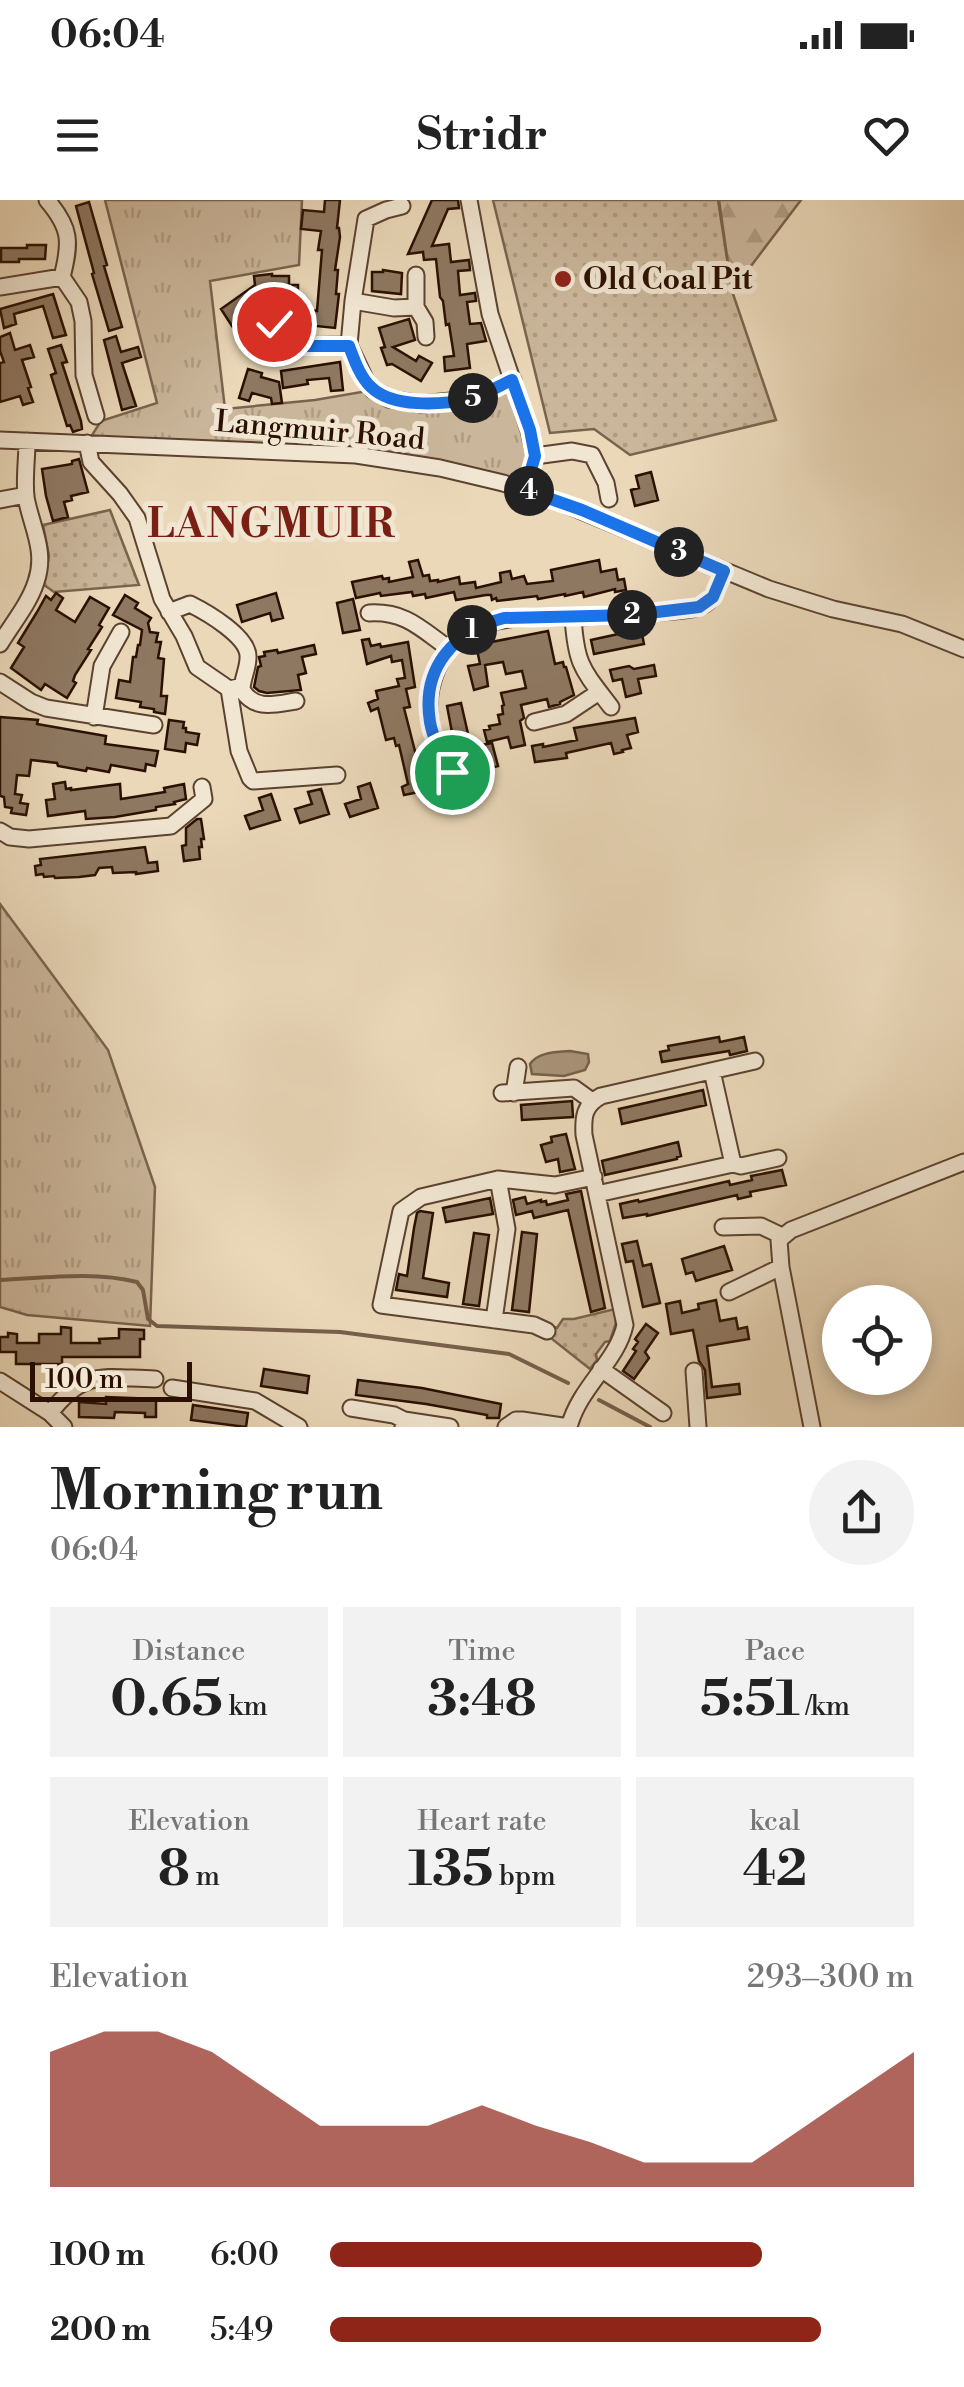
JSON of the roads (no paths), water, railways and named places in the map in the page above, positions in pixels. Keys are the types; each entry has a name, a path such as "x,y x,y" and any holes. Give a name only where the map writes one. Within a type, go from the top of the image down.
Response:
{"street":[{"path":"48,200 65,223 69,240 62,277 79,302 84,374 96,416"},
{"path":"469,200 490,314 530,430 535,456 525,490"},
{"path":"402,206 366,219 349,346 367,383 389,399 421,404 471,398 512,380"},
{"path":"416,275 416,307 425,322 426,337"},
{"path":"0,287 62,277"},
{"path":"353,301 394,308 416,307"},
{"path":"274,324 278,346 349,346"},
{"name":"Langmuir Road","path":"0,440 356,455 440,468 525,490 801,600 902,624 964,649"},
{"path":"0,644 31,594 40,569 39,542 26,496 27,441"},
{"path":"87,442 91,462 138,518 162,598 197,667 254,703 265,706 296,701"},
{"path":"535,456 572,450 592,454 606,482 608,500"},
{"path":"0,500 26,496"},
{"path":"460,792 434,737 429,709 433,679 448,648 486,623 519,617 632,615 699,607 713,597 724,571"},
{"path":"170,612 190,604 218,618 248,650 249,657 235,688 239,751 253,781 337,775"},
{"path":"369,612 406,618 448,648"},
{"path":"573,617 576,654 585,674 611,706"},
{"path":"94,717 102,666 121,632"},
{"path":"0,682 46,708 154,726"},
{"path":"534,722 566,714 599,692"},
{"path":"0,831 10,838 29,839 171,826 204,799 202,786"},
{"path":"506,1427 522,1420 569,1427 580,1397 624,1332 625,1318 583,1126 585,1111 600,1096 754,1061"},
{"path":"518,1067 508,1093 574,1088 592,1101"},
{"path":"712,1071 733,1164"},
{"path":"547,1331 534,1325 380,1305 402,1211 421,1197 498,1180 595,1185 778,1158"},
{"path":"812,1427 781,1267 778,1247 782,1236 964,1162"},
{"path":"494,1320 507,1230 498,1180"},
{"path":"724,1228 761,1226 782,1236"},
{"path":"729,1292 781,1267"},
{"path":"600,1369 663,1413"},
{"path":"694,1370 698,1427"},
{"path":"50,1413 65,1394 90,1379 155,1379"},
{"path":"0,1381 50,1413 64,1427"},
{"path":"172,1388 255,1401 278,1421 298,1427"},
{"path":"350,1408 394,1415 403,1424 450,1427"}],"waterway":[{"path":"0,1280 69,1276 137,1282 143,1290 148,1319 157,1326 340,1332 509,1354 568,1383"},
{"path":"599,1400 650,1427"}],"place":[{"name":"Old Coal Pit","path":"563,279"}],"district":[{"name":"LANGMUIR","path":"272,523"}]}
